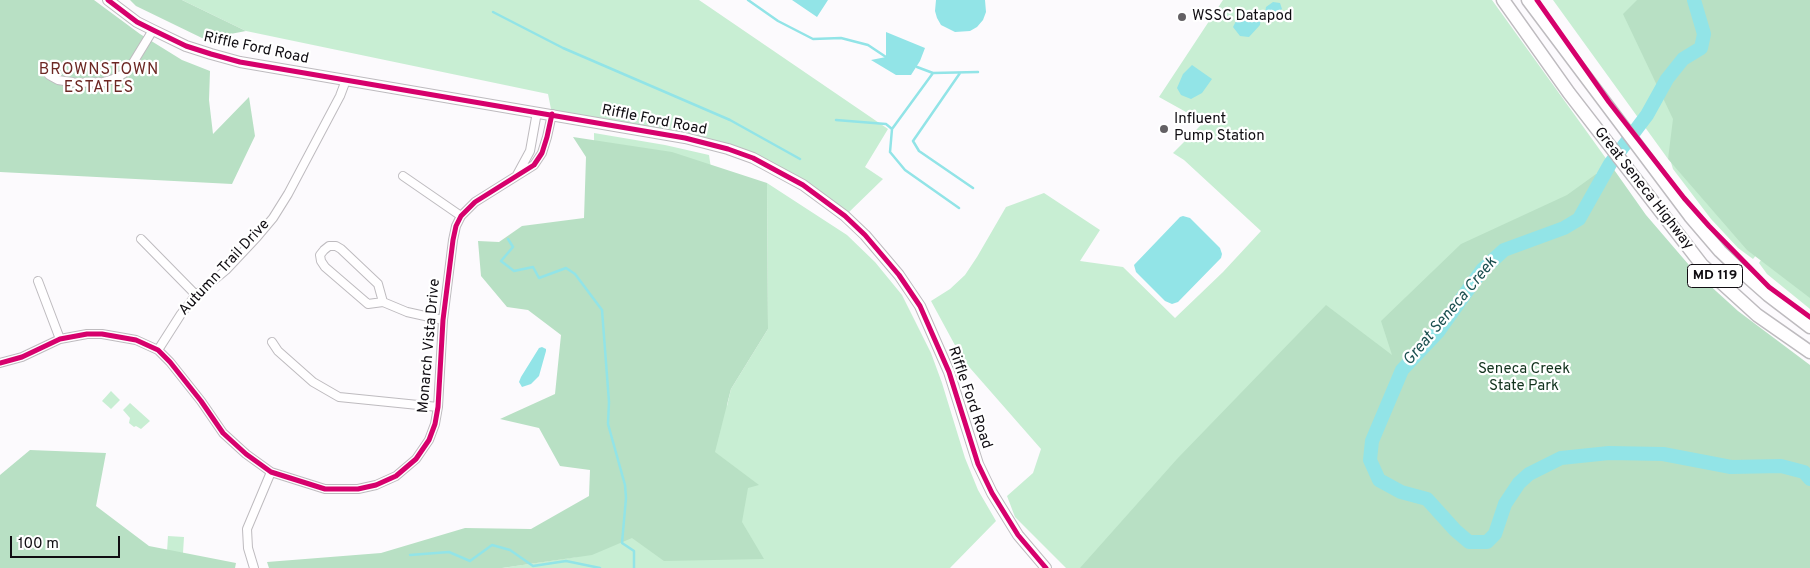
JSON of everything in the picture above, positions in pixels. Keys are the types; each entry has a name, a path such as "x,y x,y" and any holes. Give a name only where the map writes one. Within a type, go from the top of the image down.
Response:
{"main road":[{"name":"Great Seneca Highway","path":"1503,0 1586,115 1702,264 1757,315 1810,352"},
{"name":"Great Seneca Highway","path":"1528,0 1650,165 1720,251 1768,296 1810,327"}],"street":[{"name":"Riffle Ford Road","path":"108,0 137,22 186,46 233,60 685,138 728,149 753,158 802,184 845,216 865,235 887,260 920,306 949,372 978,464 992,493 1018,535 1046,568"},
{"path":"49,75 58,80 77,83 104,82 113,79 130,66 153,30"},
{"name":"Autumn Trail Drive","path":"158,350 180,314 196,295 239,256 273,218 288,194 340,96 346,80"},
{"name":"Monarch Vista Drive","path":"517,174 530,151 537,112"},
{"name":"Monarch Vista Drive","path":"0,363 22,357 60,339 87,334 102,334 136,340 158,350 201,401 223,433 270,472 325,489 358,489 376,486 396,476 416,459 429,440 435,424 438,407 443,320 456,226 461,216 475,202 534,164 542,153 548,137 552,114"},
{"path":"403,176 461,216"},
{"path":"141,239 196,295"},
{"path":"383,302 378,284 341,249 336,246 329,246 324,250 320,255 325,267 368,304 383,302 407,312 443,320"},
{"path":"38,281 60,339"},
{"path":"272,342 278,351 313,382 340,397 438,407"},
{"path":"254,568 248,548 247,529 270,472"}],"green space":[{"path":"0,0 94,0 140,34 182,60 210,71 209,100 213,134 249,97 255,136 232,184 0,172"},
{"path":"130,0 182,0 246,31 204,39 136,6"},
{"path":"182,0 699,0 888,129 865,167 883,179 845,216 825,200 728,149 552,114 548,94 246,31"},
{"path":"1223,0 1492,0 1610,164 1596,174 1810,568 1066,568 1015,517 1007,496 1033,473 1041,449 963,360 931,301 950,289 965,275 1006,207 1044,193 1100,230 1080,261 1123,267 1175,318 1223,272 1261,231 1184,160 1173,153 1204,122 1159,97"},
{"path":"1553,0 1810,0 1810,309 1767,274 1759,263 1763,257 1758,253 1753,259 1738,248 1711,219 1673,169 1669,156 1668,159"},
{"path":"1637,0 1810,0 1810,298 1747,250 1668,159 1673,119 1623,14"},
{"path":"594,133 665,145 709,155 729,288 727,406 731,389 768,329 767,183 847,235 875,262 902,295 931,353 965,458 978,490 996,521 950,568 502,568 576,557 624,436 596,346"},
{"path":"573,137 672,152 767,183 768,329 731,389 715,452 759,485 748,488 742,522 764,559 664,561 632,538 592,555 502,568 269,568 267,562 381,553 465,528 531,529 589,496 590,470 560,466 539,428 500,419 555,394 561,335 528,310 507,307 481,276 478,241 499,242 522,226 584,218 586,157"},
{"name":"Seneca Creek State Park","path":"1610,164 1646,215 1695,272 1738,311 1810,365 1810,568 1080,568 1177,459 1326,305 1392,355 1381,321 1461,244 1567,195"},
{"path":"111,391 120,400 111,409 102,401"},
{"path":"130,403 150,421 141,429 129,423 130,418 123,410"},
{"path":"30,450 106,453 96,506 149,546 236,563 235,568 0,568 0,475"},
{"path":"168,536 184,537 183,553 167,552"}],"water":[{"path":"792,0 828,0 817,17"},
{"path":"936,0 985,0 986,12 983,20 977,27 970,31 955,32 941,25 935,11"},
{"path":"1273,2 1280,3 1282,9 1271,16 1265,13 1266,7"},
{"path":"1253,13 1261,15 1260,25 1249,37 1240,36 1233,27 1236,21"},
{"path":"886,32 925,48 920,61 911,75 896,75 871,60 886,57"},
{"path":"1192,65 1212,79 1202,93 1191,99 1181,95 1177,88 1183,74"},
{"path":"1183,216 1190,218 1220,248 1222,254 1221,258 1178,302 1172,304 1165,301 1136,272 1134,265"},
{"path":"542,347 546,351 539,376 531,384 522,387 519,382 521,377 539,348"}],"waterway":[{"path":"748,0 778,21 813,39 841,38 868,45 886,57"},
{"name":"Great Seneca Creek","path":"1694,0 1704,34 1701,48 1683,59 1667,79 1647,115 1610,164 1579,219 1564,228 1504,250 1482,270 1438,332 1402,370 1372,441 1370,460 1379,480 1401,492 1427,499 1455,530 1469,542 1487,542 1495,534 1505,504 1519,483 1529,474 1561,458 1609,453 1663,454 1731,467 1781,466 1804,472 1810,479"},
{"path":"493,12 563,48 730,120 800,159"},
{"path":"917,67 933,73 978,72"},
{"path":"933,73 892,129 890,152 905,170 959,208"},
{"path":"960,73 913,141 919,151 973,188"},
{"path":"836,120 886,124 892,129"},
{"path":"508,239 513,247 501,261 514,271 533,267 539,278 566,268 575,274 602,310 609,402 608,424 625,485 626,498 622,543 634,551 634,568"},
{"path":"410,555 449,552 470,561 492,545 510,550 533,566 566,561 600,568"}],"cycle path":[{"path":"108,0 137,22 186,46 240,62 685,138 728,149 753,158 803,185 845,216 865,235 899,275 920,306 949,372 978,464 992,493 1018,535 1046,568"},
{"path":"1537,0 1609,102 1684,198 1769,287 1810,317"},
{"path":"0,363 22,357 60,339 87,334 102,334 136,340 158,350 201,401 223,433 246,454 271,472 325,489 358,489 376,485 396,476 416,459 429,440 435,424 438,407 443,320 456,226 461,216 475,202 534,165 542,153 552,114"}],"place":[{"name":"WSSC Datapod","path":"1182,17"},
{"name":"Influent Pump Station","path":"1164,129"}],"district":[{"name":"BROWNSTOWN ESTATES","path":"99,80"}]}
